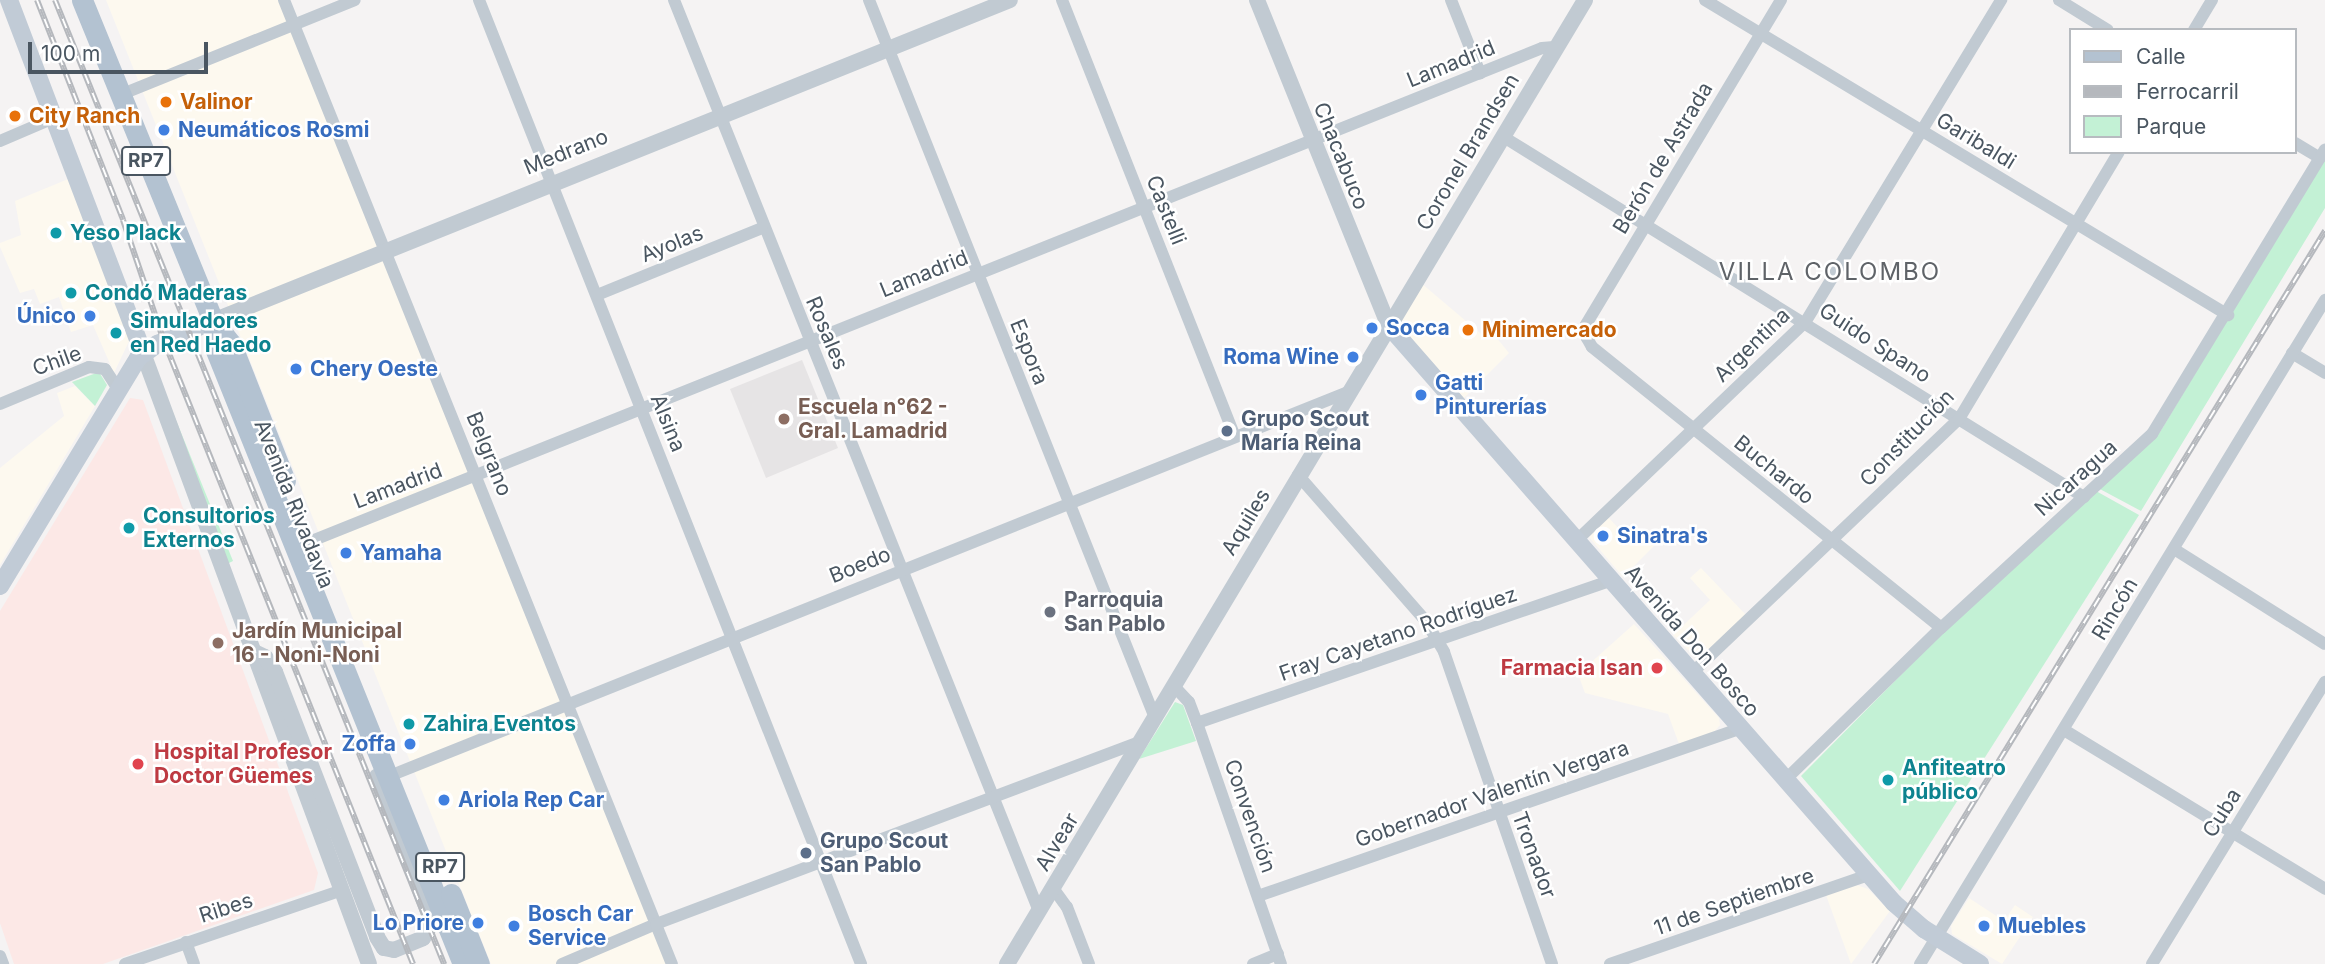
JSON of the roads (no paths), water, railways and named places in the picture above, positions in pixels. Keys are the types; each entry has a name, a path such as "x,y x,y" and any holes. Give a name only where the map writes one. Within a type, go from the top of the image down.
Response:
{"main road":[{"path":"1,581 143,353 56,117 9,0"},
{"name":"Avenida Rivadavia","path":"82,0 213,321 231,344 309,542 463,964"},
{"name":"Avenida Rivadavia","path":"213,321 215,348 327,619 479,964"},
{"name":"Medrano","path":"143,353 213,321"},
{"name":"Avenida Don Bosco","path":"1389,327 1784,782 1905,914 1980,964"}],"street":[{"name":"Belgrano","path":"284,0 387,250 672,964"},
{"path":"120,95 355,0"},
{"name":"Alsina","path":"479,0 861,964"},
{"name":"Rosales","path":"674,0 762,228 1039,911"},
{"name":"Espora","path":"869,0 1154,718"},
{"name":"Medrano","path":"213,321 552,182 1010,0"},
{"name":"Castelli","path":"1062,0 1234,435"},
{"name":"Chacabuco","path":"1256,0 1311,141 1389,327"},
{"path":"1451,0 1480,73"},
{"name":"Coronel Brandsen","path":"1389,327 1554,47 1586,0"},
{"name":"Garibaldi","path":"1705,0 2228,315"},
{"name":"Berón de Astrada","path":"1587,338 1587,326 1646,222 1781,0"},
{"name":"Argentina","path":"1576,541 1806,321 2001,0"},
{"path":"2059,0 2105,28"},
{"path":"2195,28 2212,0"},
{"name":"Lamadrid","path":"309,542 1144,206 1480,73 1554,47"},
{"path":"0,141 56,117"},
{"name":"Guido Spano","path":"1502,136 1806,321 2084,497"},
{"path":"2297,144 2323,153"},
{"name":"Nicaragua","path":"1784,782 1941,628 2152,435 2228,315 2323,153"},
{"name":"Constitución","path":"1692,673 1959,419 2118,154"},
{"name":"Ayolas","path":"597,295 762,228"},
{"name":"Rincón","path":"1920,964 2325,300"},
{"name":"Aquiles","path":"1142,741 1298,475 1389,327"},
{"name":"Buchardo","path":"1587,338 1592,347 1941,628"},
{"path":"143,353 250,650 369,964"},
{"path":"2292,353 2325,373"},
{"name":"Chile","path":"0,404 89,367 106,369 118,390"},
{"name":"Boedo","path":"394,774 1069,501 1348,392"},
{"path":"1298,475 1425,620 1437,641"},
{"path":"2174,549 2325,644"},
{"name":"Fray Cayetano Rodríguez","path":"1197,723 1610,581"},
{"path":"250,650 265,657 275,673 377,937 384,948 394,950 423,938 429,927 429,914 332,658 327,619"},
{"name":"Tronador","path":"1437,641 1552,964"},
{"name":"Cuba","path":"2152,964 2325,682"},
{"name":"Convención","path":"1173,685 1189,702 1280,959"},
{"name":"Gobernador Valentín Vergara","path":"1258,896 1739,729"},
{"path":"2064,730 2325,889"},
{"path":"562,964 656,924 1142,741"},
{"name":"Alvear","path":"1007,964 1142,741"},
{"name":"11 de Septiembre","path":"1610,964 1869,875"},
{"path":"1053,888 1068,907 1089,964"},
{"name":"Ribes","path":"125,964 340,891"},
{"path":"186,942 194,964"},
{"path":"0,956 3,964"},
{"path":"1253,964 1280,959"}],"railway":[{"path":"37,0 123,220 164,341 413,964"},
{"path":"55,0 444,964"},
{"path":"1874,964 2325,231"}],"place":[{"name":"Valinor","path":"166,102"},
{"name":"City Ranch","path":"15,116"},
{"name":"Neumáticos Rosmi","path":"164,130"},
{"name":"Yeso Plack","path":"56,233"},
{"name":"Condó Maderas","path":"71,293"},
{"name":"Único","path":"90,316"},
{"name":"Socca","path":"1372,328"},
{"name":"Minimercado","path":"1468,330"},
{"name":"Simuladores en Red Haedo","path":"116,333"},
{"name":"Roma Wine","path":"1353,357"},
{"name":"Chery Oeste","path":"296,369"},
{"name":"Gatti Pinturerías","path":"1421,395"},
{"name":"Escuela n°62 - Gral. Lamadrid","path":"784,419"},
{"name":"Grupo Scout María Reina","path":"1227,431"},
{"name":"Consultorios Externos","path":"129,528"},
{"name":"Sinatra's","path":"1603,536"},
{"name":"Yamaha","path":"346,553"},
{"name":"Parroquia San Pablo","path":"1050,612"},
{"name":"Jardín Municipal 16 - Noni-Noni","path":"218,643"},
{"name":"Farmacia Isan","path":"1657,668"},
{"name":"Zahira Eventos","path":"409,724"},
{"name":"Zoffa","path":"410,744"},
{"name":"Hospital Profesor Doctor Güemes","path":"138,764"},
{"name":"Anfiteatro público","path":"1888,780"},
{"name":"Ariola Rep Car","path":"444,800"},
{"name":"Grupo Scout San Pablo","path":"806,853"},
{"name":"Lo Priore","path":"478,923"},
{"name":"Bosch Car Service","path":"514,926"},
{"name":"Muebles","path":"1984,926"}],"district":[{"name":"VILLA COLOMBO","path":"1830,272"}]}
